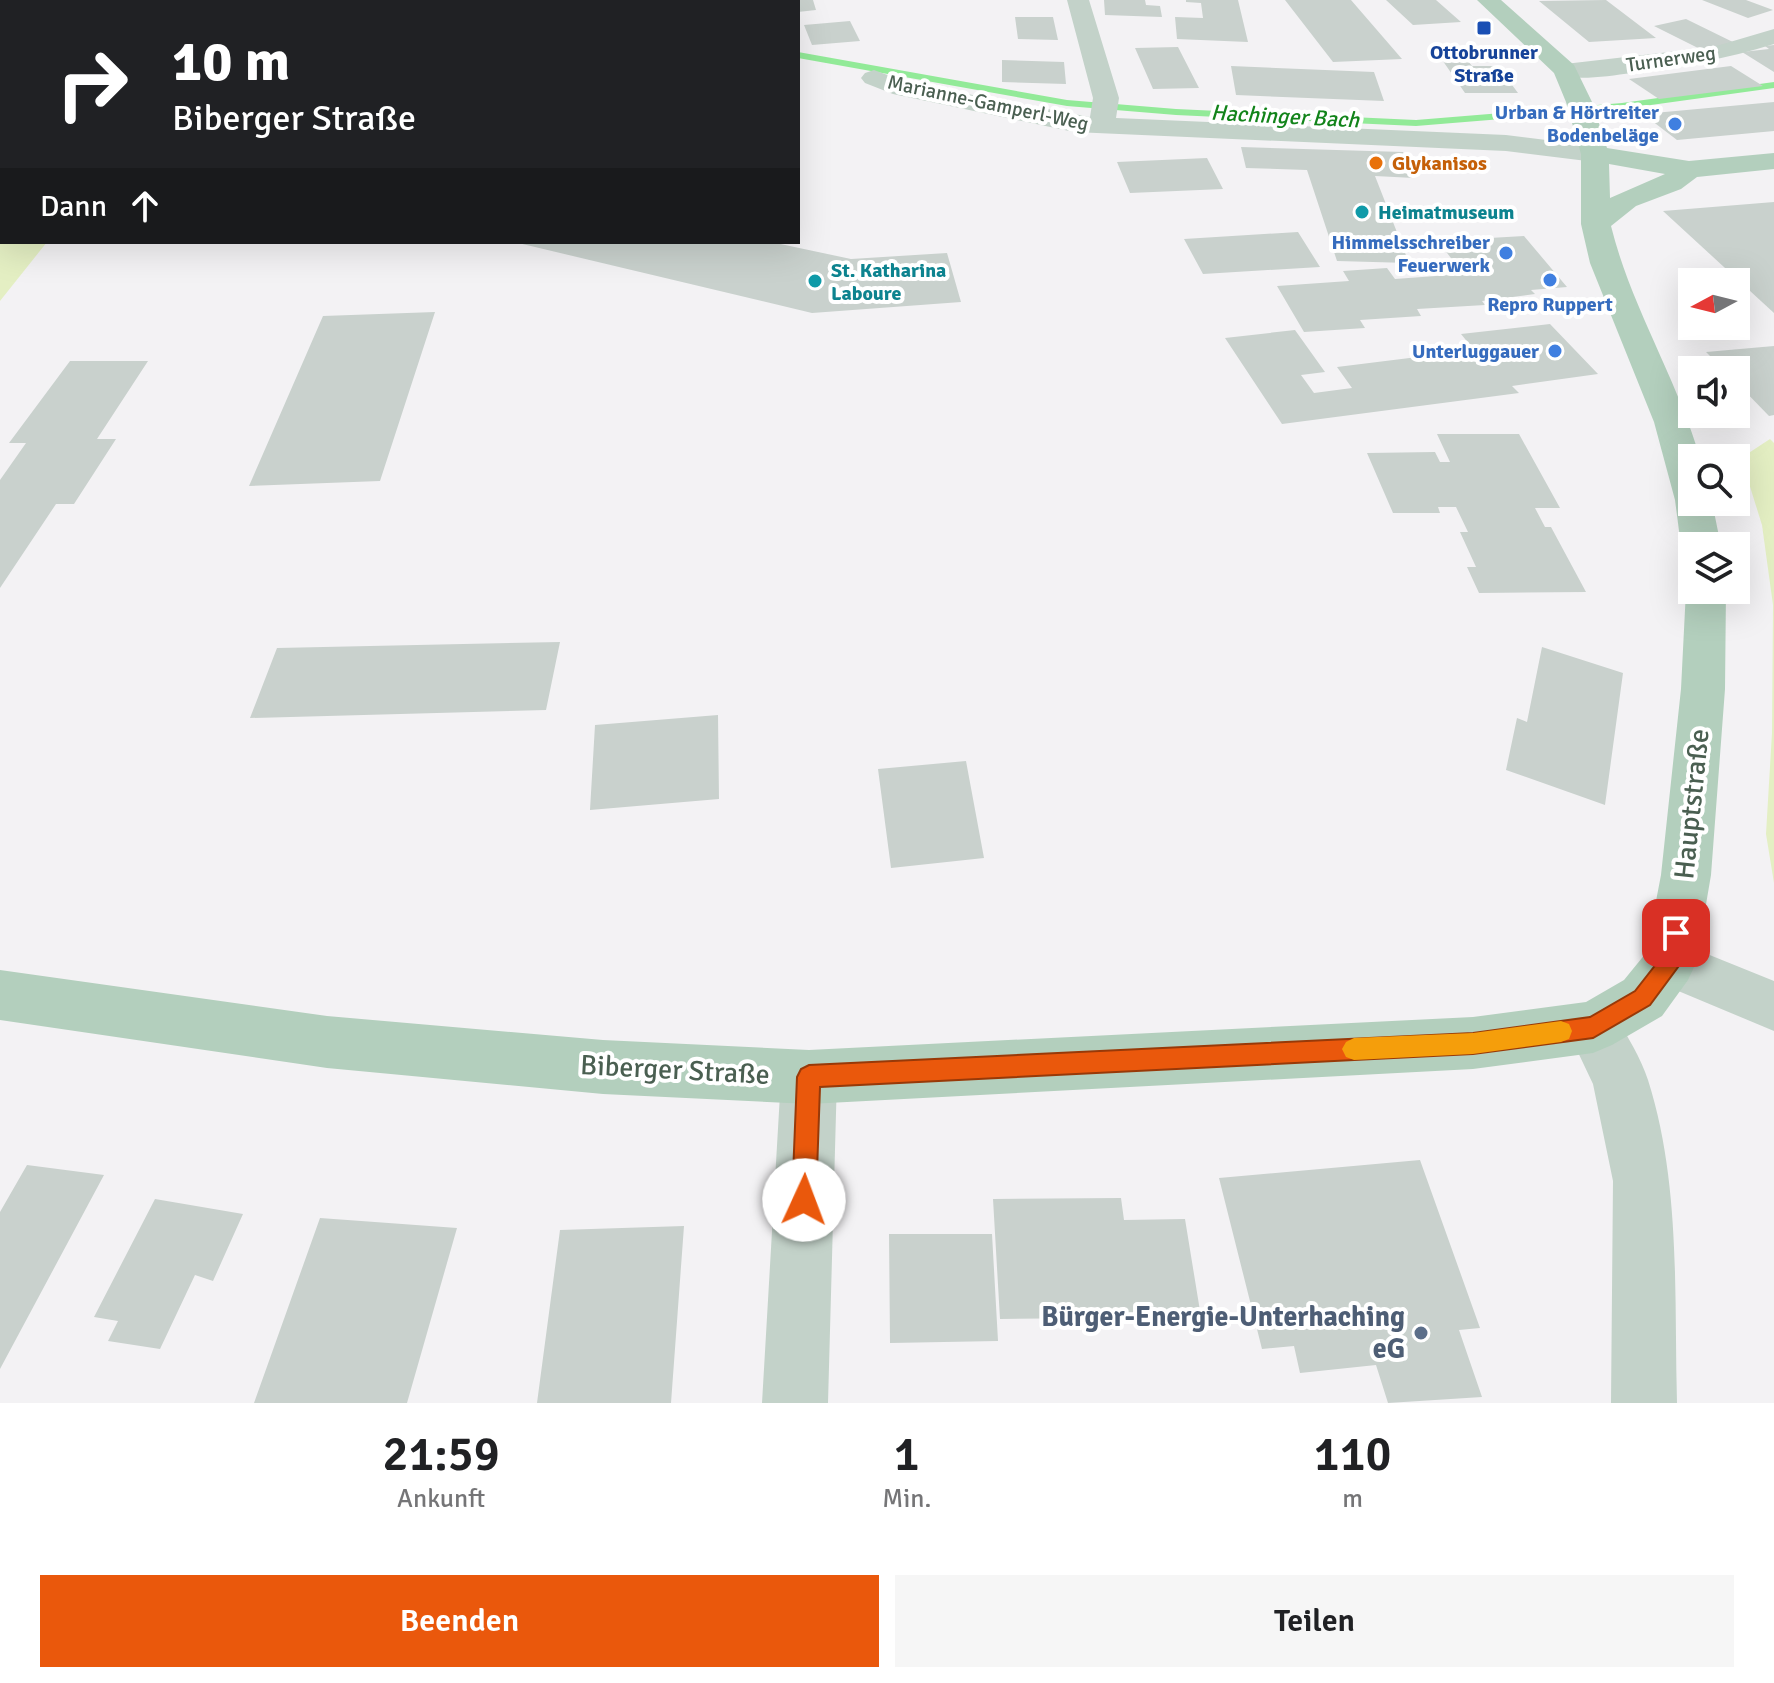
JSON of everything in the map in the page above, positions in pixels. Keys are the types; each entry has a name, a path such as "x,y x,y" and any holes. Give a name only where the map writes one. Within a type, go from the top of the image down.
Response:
{"main road":[{"path":"1488,0 1565,70 1582,109 1595,154 1596,224 1605,263 1679,444"},
{"path":"1595,154 1689,169 1774,161"},
{"path":"1596,224 1626,200 1671,183 1689,169"},
{"name":"Hauptstraße","path":"1593,1027 1643,998 1670,963 1686,875 1703,689 1706,604"},
{"name":"Biberger Straße","path":"0,995 327,1042 603,1067 809,1077 1473,1043 1593,1027"}],"street":[{"path":"1078,0 1104,114"},
{"name":"Turnerweg","path":"1565,70 1603,69 1716,54 1774,36"},
{"name":"Marianne-Gamperl-Weg","path":"874,78 902,89 1074,124 1104,114 1506,143 1595,154"},
{"path":"1670,963 1774,1006"},
{"path":"1593,1027 1620,1080 1642,1181 1644,1403"},
{"path":"795,1403 809,1077"}],"green space":[{"path":"0,244 45,244 0,301"},
{"path":"1770,439 1774,443 1774,883 1766,834 1772,733 1773,605 1762,525 1750,487 1750,452"}],"building":[{"path":"800,0 813,0 816,10 800,12"},
{"path":"1104,0 1145,0 1146,5 1160,6 1162,17 1105,15"},
{"path":"1186,0 1238,0 1248,42 1177,39 1175,17 1203,18 1201,3"},
{"path":"1285,0 1351,0 1402,59 1333,62"},
{"path":"1386,0 1436,0 1461,22 1413,25"},
{"path":"1606,0 1656,38 1589,42 1539,1"},
{"path":"1702,0 1746,0 1773,10 1748,18"},
{"path":"1015,17 1053,17 1058,40 1018,39"},
{"path":"1686,19 1739,45 1706,52 1654,26"},
{"path":"850,21 860,41 812,45 804,25"},
{"path":"1774,45 1774,72 1742,52 1769,49 1765,46"},
{"path":"1178,47 1199,88 1153,89 1135,48"},
{"path":"1436,51 1460,51 1472,66 1498,66 1518,93 1465,93"},
{"path":"1002,60 1064,62 1066,84 1002,82"},
{"path":"1231,66 1374,72 1384,101 1236,95"},
{"path":"1731,66 1763,86 1659,99 1629,79"},
{"path":"1774,102 1774,131 1677,140 1643,114"},
{"path":"1241,147 1403,152 1414,178 1375,176 1409,263 1337,261 1307,170 1246,168"},
{"path":"1207,158 1223,189 1130,193 1117,162"},
{"path":"1774,202 1774,313 1750,291 1750,268 1725,268 1663,211"},
{"path":"1298,232 1320,267 1203,274 1184,239"},
{"path":"1524,236 1567,287 1531,290 1535,294 1482,301 1485,305 1417,309 1421,316 1360,320 1365,328 1304,332 1277,286 1349,281 1343,271 1387,268 1395,279 1463,274 1438,241"},
{"name":"St. Katharina Laboure","path":"522,244 780,244 851,259 947,253 961,302 812,313"},
{"path":"435,312 380,481 249,486 323,316"},
{"path":"1550,324 1598,374 1512,386 1519,393 1282,424 1225,338 1295,330 1325,372 1301,375 1314,393 1352,388 1337,367 1474,350 1461,334"},
{"path":"1774,346 1774,415 1769,416 1750,396 1750,356 1710,356 1706,352"},
{"path":"70,361 148,361 97,439 116,439 74,504 56,504 0,588 0,480 26,443 9,443"},
{"path":"1437,434 1519,434 1560,508 1535,508 1545,527 1551,527 1586,592 1479,593 1467,567 1476,567 1460,532 1468,532 1456,507 1438,507 1440,513 1393,513 1367,453 1435,452 1440,462 1450,462"},
{"path":"560,642 546,710 250,718 277,648"},
{"path":"1542,647 1623,673 1605,805 1506,770 1517,718 1527,722"},
{"path":"718,715 719,799 590,810 595,725"},
{"path":"966,761 984,858 891,868 878,769"},
{"path":"1420,1160 1480,1328 1459,1330 1482,1397 1388,1403 1376,1365 1300,1373 1294,1346 1262,1349 1219,1178"},
{"path":"27,1165 104,1175 0,1369 0,1212"},
{"path":"1121,1198 1124,1220 1185,1219 1201,1317 1000,1319 993,1199"},
{"path":"155,1199 243,1214 213,1281 195,1275 160,1349 108,1341 118,1321 94,1317"},
{"path":"320,1218 457,1228 407,1403 254,1403"},
{"path":"684,1226 671,1403 537,1403 560,1230"},
{"path":"889,1234 992,1234 998,1341 890,1343"}],"waterway":[{"name":"Hachinger Bach","path":"800,55 1067,103 1176,112 1416,123 1622,106 1774,85"}],"slow traffic":[{"path":"1354,1049 1473,1043 1561,1031"}],"place":[{"name":"Ottobrunner Straße","path":"1484,28"},
{"name":"Urban & Hörtreiter Bodenbeläge","path":"1675,124"},
{"name":"Glykanisos","path":"1376,163"},
{"name":"Heimatmuseum","path":"1362,212"},
{"name":"Himmelsschreiber Feuerwerk","path":"1506,253"},
{"name":"Repro Ruppert","path":"1550,280"},
{"name":"St. Katharina Laboure","path":"815,281"},
{"name":"Unterluggauer","path":"1555,351"},
{"name":"Bürger-Energie-Unterhaching eG","path":"1421,1333"}],"route":[{"path":"804,1200 809,1077 1473,1043 1593,1027 1643,998 1670,963 1676,933"}]}
